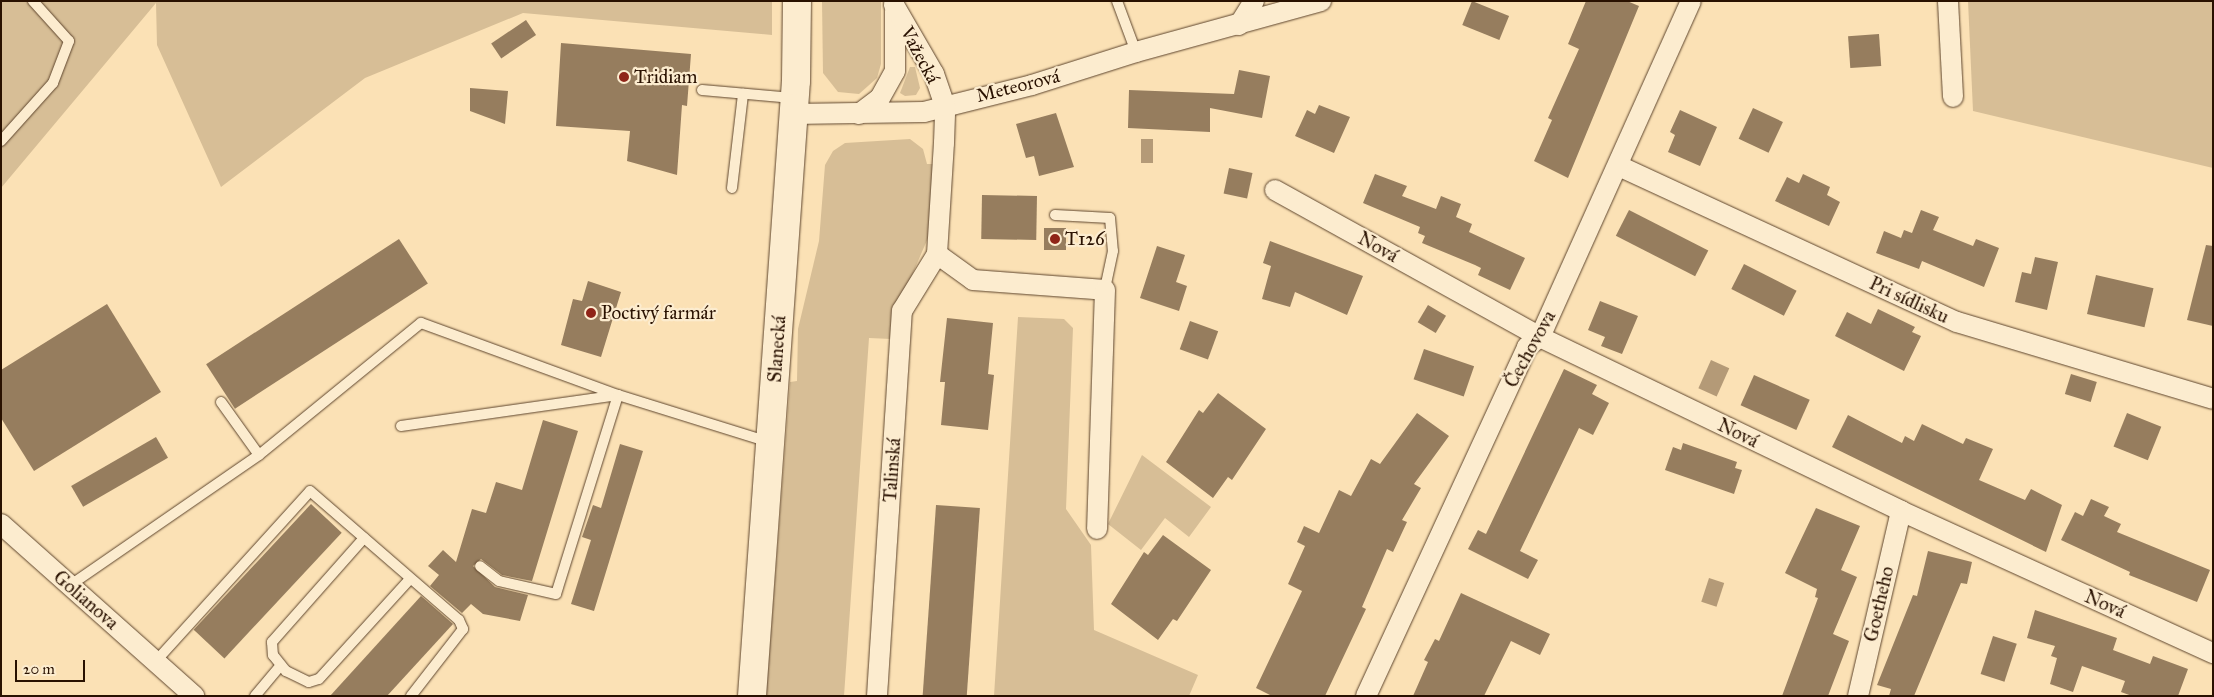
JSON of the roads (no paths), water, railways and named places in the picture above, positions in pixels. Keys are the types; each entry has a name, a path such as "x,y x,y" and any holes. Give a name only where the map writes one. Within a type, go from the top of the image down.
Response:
{"main road":[{"name":"Slanecká","path":"752,696 794,106 797,1"}],"street":[{"path":"1239,25 1254,1"},
{"name":"Meteorová","path":"794,106 859,114 924,112 1032,86 1136,52 1322,1"},
{"name":"Čechovova","path":"1366,696 1527,347 1540,338 1619,166 1691,1"},
{"path":"1948,1 1953,97"},
{"name":"Važecká","path":"894,3 934,74 945,106"},
{"name":"Važecká","path":"859,114 880,98 895,71 894,3"},
{"name":"Talinská","path":"877,696 902,311 937,254 945,106"},
{"name":"Pri sídlisku","path":"1619,166 1957,322 2213,399"},
{"name":"Nová","path":"1275,190 1540,338 1901,511 2213,653"},
{"path":"937,254 973,280 1104,290 1097,529"},
{"name":"Goetheho","path":"1858,696 1901,511"},
{"name":"Golianova","path":"1,524 194,696"}],"lane":[{"path":"1,141 53,84 69,40 33,1"},
{"path":"1117,1 1136,52"},
{"path":"702,90 744,94 794,106"},
{"path":"732,188 744,94"},
{"path":"1055,215 1110,218 1113,251 1104,290"},
{"path":"69,586 258,455 421,322 618,395 770,442"},
{"path":"401,426 618,395"},
{"path":"480,566 499,581 556,594 618,395"},
{"path":"221,402 258,455"},
{"path":"156,661 310,490 459,620 463,629 411,696"},
{"path":"364,538 272,642 273,655 280,666 295,678 309,682 319,679 410,579"},
{"path":"255,696 280,666"}],"place":[{"name":"Tridiam","path":"624,77"},
{"name":"T126","path":"1055,239"},
{"name":"Poctivý farmár","path":"591,313"}]}
